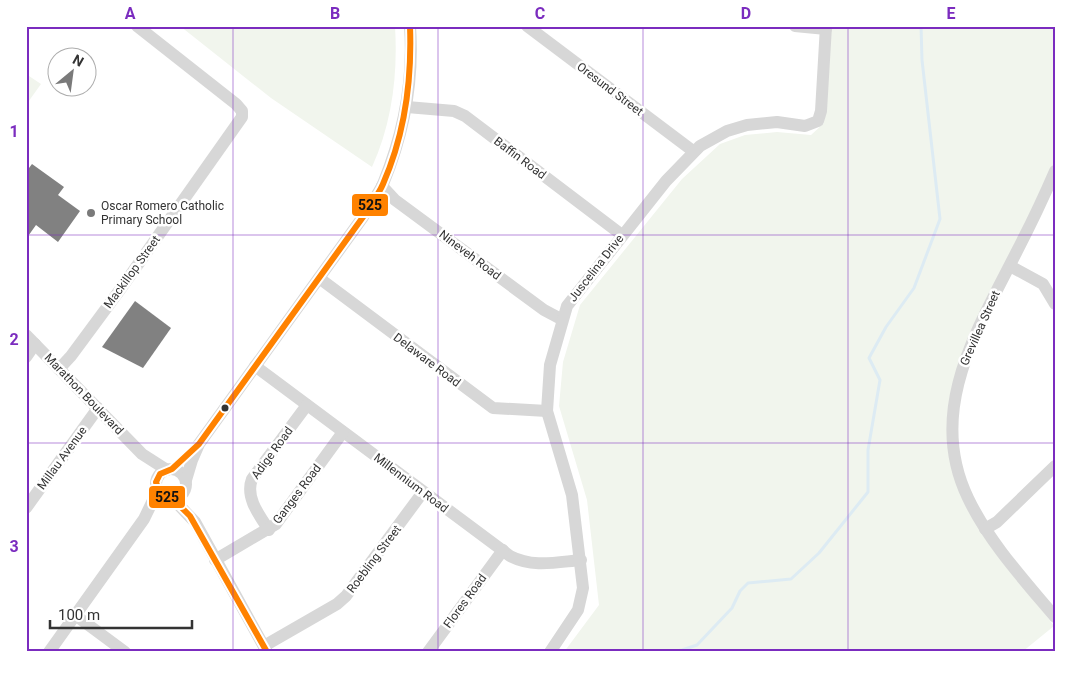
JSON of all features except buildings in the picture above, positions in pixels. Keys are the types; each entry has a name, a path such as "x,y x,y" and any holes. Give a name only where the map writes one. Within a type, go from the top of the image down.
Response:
{"street":[{"name":"Mackillop Street","path":"59,369 71,356 122,287 242,117 242,111 236,104 137,26"},
{"path":"144,519 171,499 180,496 199,444 319,278 382,186 399,140 407,107 412,52 410,26"},
{"name":"Oresund Street","path":"527,26 693,151"},
{"path":"795,26 826,28"},
{"name":"Juscelina Drive","path":"550,652 578,610 583,588 572,495 547,411 550,365 561,319 576,291 693,151 727,131 747,125 777,122 805,126 818,121 821,111 826,28"},
{"name":"Baffin Road","path":"407,107 454,111 465,116 622,234"},
{"name":"Grevillea Street","path":"1053,610 985,529 967,496 959,472 953,440 953,407 961,368 968,349 1055,171"},
{"name":"Nineveh Road","path":"382,186 395,200 544,310 561,319"},
{"path":"1010,266 1043,284 1055,304"},
{"name":"Delaware Road","path":"319,278 493,408 547,411"},
{"name":"Marathon Boulevard","path":"31,340 142,454 170,469"},
{"path":"26,357 31,340"},
{"name":"Millennium Road","path":"255,366 502,550 526,563 581,560"},
{"name":"Adige Road","path":"268,530 249,495 249,487 252,480 307,405"},
{"name":"Millau Avenue","path":"26,508 98,408"},
{"name":"Ganges Road","path":"215,560 268,530 282,518 343,432"},
{"path":"49,652 144,519 160,474 170,469 199,444"},
{"name":"Marathon Boulevard","path":"142,454 157,486"},
{"path":"985,529 997,522 1055,466"},
{"path":"170,469 180,472 195,522 265,649"},
{"path":"157,486 195,522"},
{"name":"Roebling Street","path":"265,649 337,604 346,596 423,492"},
{"name":"Flores Road","path":"428,652 502,550"},
{"path":"75,615 125,652"}],"shaded area":[{"path":"180,26 395,26 396,44 392,98 389,116 372,167 271,98"},
{"path":"830,26 1055,26 1055,165 957,370 956,473 1014,573 1054,626 1022,652 564,652 599,605 587,500 559,406 563,362 580,305 682,179 720,144 745,135 777,132 811,135 824,123"},
{"path":"26,74 41,84 26,105"}],"waterway":[{"path":"669,652 697,645 732,608 740,591 748,583 791,579 819,553 868,492 868,450 880,380 869,358 886,327 914,288 940,219 922,60 921,26"}],"transit line":[{"name":"525","path":"267,652 190,516 173,499 160,495 156,482 160,474 172,469 199,444 379,193 397,146 406,106 410,66 410,26"}],"place":[{"name":"Oscar Romero Catholic Primary School","path":"91,213"}]}
